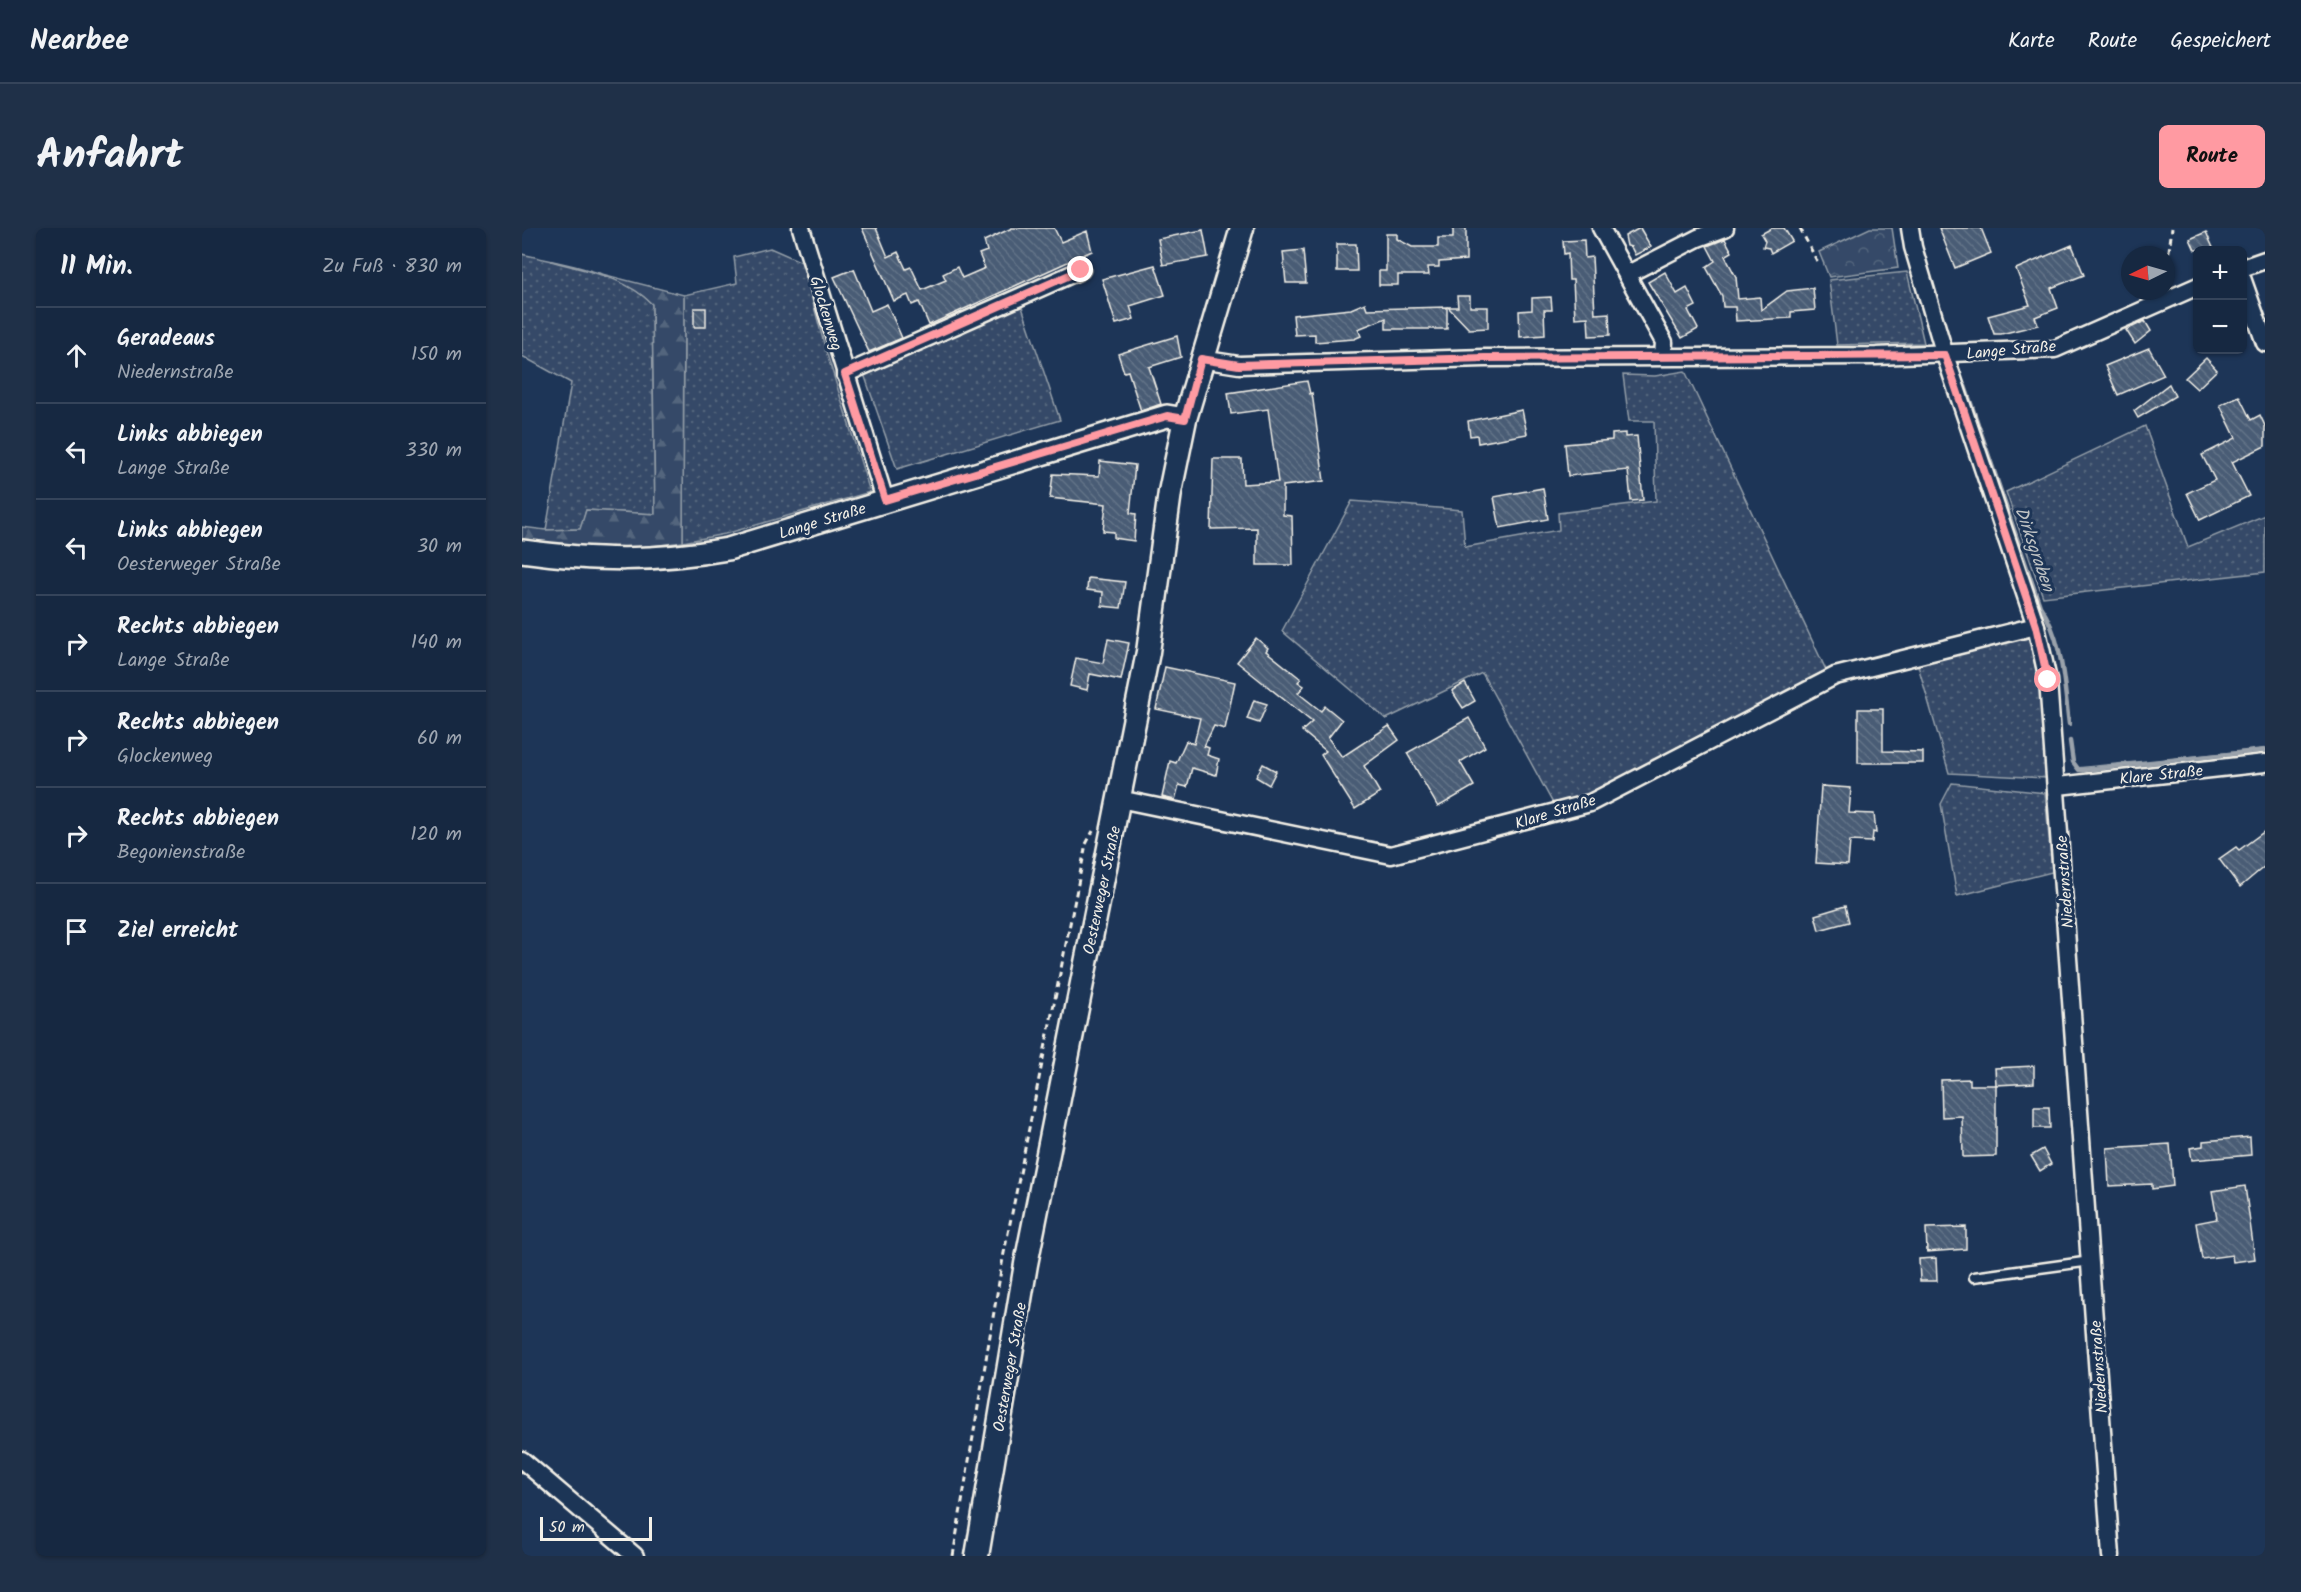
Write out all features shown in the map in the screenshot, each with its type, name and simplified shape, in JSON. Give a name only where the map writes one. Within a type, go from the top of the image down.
[{"type":"main road","name":"Oesterweger Straße","points":[[977,1556],[1026,1264],[1148,652],[1170,492],[1185,419],[1201,359],[1242,228]]},
{"type":"street","name":"Glockenweg","points":[[801,228],[885,500]]},
{"type":"street","points":[[1601,228],[1664,342],[1663,356]]},
{"type":"street","points":[[1628,274],[1698,238],[1725,228]]},
{"type":"street","name":"Niedernstraße","points":[[1910,228],[1913,247],[1945,355],[2036,626],[2048,680],[2058,786],[2111,1556]]},
{"type":"street","points":[[2247,265],[2265,260]]},
{"type":"street","points":[[845,374],[1081,270]]},
{"type":"street","name":"Lange Straße","points":[[1201,359],[1239,365],[1663,356],[1945,355],[2055,349],[2193,288]]},
{"type":"street","points":[[2247,292],[2265,343]]},
{"type":"street","name":"Lange Straße","points":[[522,550],[579,559],[633,561],[728,549],[1167,416],[1185,419]]},
{"type":"street","name":"Klare Straße","points":[[1119,799],[1392,855],[1590,803],[1835,676],[2036,626]]},
{"type":"street","name":"Klare Straße","points":[[2058,786],[2265,763]]},
{"type":"street","points":[[522,1460],[635,1556]]},
{"type":"lane","points":[[1590,803],[1623,797]]},
{"type":"lane","points":[[1974,1277],[2091,1261]]},
{"type":"path","points":[[1800,228],[1818,263]]},
{"type":"path","points":[[2170,246],[2172,228]]},
{"type":"path","points":[[953,1556],[1003,1258],[1086,844],[1095,826]]},
{"type":"green space","points":[[1870,228],[1892,228],[1898,268],[1829,277],[1819,252]]},
{"type":"green space","points":[[770,248],[802,262],[826,351],[870,492],[725,534],[683,542],[684,295],[737,283],[734,257]]},
{"type":"green space","points":[[522,254],[609,277],[625,284],[652,304],[655,514],[586,510],[581,529],[546,530],[571,383],[522,356]]},
{"type":"green space","points":[[551,261],[684,295],[683,542],[629,549],[522,545],[522,527],[546,530],[580,529],[586,510],[655,514],[652,304],[642,295],[618,281]]},
{"type":"green space","points":[[1907,272],[1924,343],[1837,345],[1829,280]]},
{"type":"green space","points":[[1021,304],[1060,420],[897,469],[864,374]]},
{"type":"green space","points":[[1685,371],[1826,670],[1709,736],[1587,798],[1555,807],[1482,673],[1386,719],[1282,631],[1352,501],[1462,510],[1465,547],[1559,530],[1558,513],[1656,501],[1654,421],[1629,421],[1623,375],[1655,376]]},
{"type":"green space","points":[[2145,426],[2188,547],[2265,515],[2265,572],[2043,597],[2006,492]]},
{"type":"green space","points":[[2028,636],[2040,686],[2047,778],[1949,773],[1917,662]]},
{"type":"green space","points":[[2265,749],[2265,756],[2093,775],[2077,768]]},
{"type":"green space","points":[[1952,783],[2045,793],[2052,872],[1957,896],[1941,804]]},
{"type":"building","points":[[862,228],[876,228],[888,257],[898,252],[906,269],[911,267],[922,290],[946,280],[943,274],[957,267],[962,278],[985,268],[979,254],[987,251],[984,241],[1012,228],[1054,228],[1061,242],[1087,231],[1092,251],[929,325],[919,302],[912,305],[908,295],[894,301]]},
{"type":"building","points":[[1453,228],[1466,228],[1466,260],[1439,262],[1439,267],[1428,267],[1429,275],[1398,275],[1398,285],[1379,285],[1379,271],[1386,271],[1386,234],[1397,234],[1397,239],[1412,247],[1438,247],[1438,238],[1453,238]]},
{"type":"building","points":[[1640,228],[1651,247],[1635,255],[1631,247],[1627,246],[1625,236]]},
{"type":"building","points":[[1772,228],[1784,228],[1792,241],[1771,253],[1769,248],[1763,247],[1765,241],[1761,234]]},
{"type":"building","points":[[1939,228],[1981,228],[1991,253],[1955,268]]},
{"type":"building","points":[[1203,230],[1208,257],[1163,265],[1158,239]]},
{"type":"building","points":[[2206,232],[2212,246],[2193,246],[2190,239]]},
{"type":"building","points":[[1725,239],[1732,252],[1725,256],[1736,277],[1738,299],[1760,297],[1761,310],[1787,291],[1813,288],[1815,310],[1791,312],[1791,318],[1736,321],[1735,307],[1723,307],[1722,296],[1706,267],[1715,261],[1707,246]]},
{"type":"building","points":[[1584,240],[1585,258],[1592,257],[1595,314],[1609,313],[1610,335],[1589,336],[1588,317],[1575,318],[1573,280],[1569,280],[1568,253],[1564,254],[1563,241]]},
{"type":"building","points":[[1337,244],[1356,244],[1357,271],[1337,271]]},
{"type":"building","points":[[2072,245],[2084,275],[2051,288],[2058,308],[2035,317],[2038,325],[1994,334],[1988,316],[2030,305],[2016,269]]},
{"type":"building","points":[[1303,250],[1306,283],[1286,283],[1283,252]]},
{"type":"building","points":[[1155,265],[1165,295],[1130,306],[1134,319],[1116,324],[1102,279]]},
{"type":"building","points":[[854,269],[871,311],[887,304],[902,338],[869,352],[834,277]]},
{"type":"building","points":[[1665,272],[1677,294],[1687,288],[1696,306],[1688,310],[1698,329],[1682,338],[1648,282]]},
{"type":"building","points":[[1457,296],[1470,296],[1470,307],[1488,307],[1488,328],[1469,329],[1448,307],[1458,307]]},
{"type":"building","points":[[1551,297],[1552,310],[1544,310],[1545,335],[1520,337],[1519,311],[1532,310],[1532,298]]},
{"type":"building","points":[[1365,303],[1367,309],[1447,307],[1447,329],[1386,329],[1386,318],[1358,329],[1361,336],[1354,339],[1315,342],[1315,334],[1295,335],[1293,315],[1351,309]]},
{"type":"building","points":[[694,308],[706,308],[706,327],[694,327]]},
{"type":"building","points":[[2145,321],[2151,331],[2135,344],[2126,330]]},
{"type":"building","points":[[1177,336],[1181,357],[1149,367],[1161,404],[1141,411],[1128,371],[1124,372],[1118,354]]},
{"type":"building","points":[[2149,348],[2164,375],[2118,395],[2105,366]]},
{"type":"building","points":[[2206,358],[2217,370],[2197,389],[2185,378]]},
{"type":"building","points":[[1307,381],[1310,394],[1312,393],[1324,481],[1283,486],[1283,515],[1292,516],[1293,565],[1257,565],[1257,528],[1211,529],[1213,459],[1242,459],[1243,484],[1278,482],[1268,409],[1231,414],[1228,393]]},
{"type":"building","points":[[2169,384],[2175,396],[2138,418],[2134,411]]},
{"type":"building","points":[[2239,396],[2251,420],[2260,415],[2265,426],[2265,446],[2232,462],[2249,496],[2200,520],[2187,493],[2215,480],[2202,455],[2236,438],[2220,405]]},
{"type":"building","points":[[1522,410],[1527,434],[1478,443],[1477,435],[1470,436],[1468,421]]},
{"type":"building","points":[[1625,433],[1625,437],[1637,436],[1643,500],[1631,501],[1628,470],[1568,476],[1565,444],[1612,440],[1612,434]]},
{"type":"building","points":[[1100,461],[1135,465],[1130,513],[1136,514],[1134,541],[1114,538],[1114,532],[1103,531],[1106,504],[1050,498],[1053,474],[1099,476]]},
{"type":"building","points":[[1543,488],[1548,519],[1500,528],[1494,497]]},
{"type":"building","points":[[1088,578],[1125,582],[1121,608],[1102,606],[1103,592],[1087,590]]},
{"type":"building","points":[[1256,638],[1268,648],[1266,651],[1301,679],[1298,682],[1304,686],[1298,693],[1321,711],[1325,706],[1342,720],[1328,738],[1342,757],[1389,726],[1399,740],[1364,766],[1380,793],[1355,809],[1321,755],[1326,751],[1302,731],[1312,722],[1237,662]]},
{"type":"building","points":[[1108,639],[1129,643],[1121,680],[1090,674],[1087,690],[1070,686],[1076,658],[1103,663]]},
{"type":"building","points":[[1165,667],[1235,682],[1225,729],[1214,726],[1204,746],[1209,748],[1207,755],[1219,759],[1216,775],[1192,768],[1187,787],[1179,785],[1175,800],[1162,797],[1170,761],[1176,763],[1186,741],[1194,744],[1200,718],[1156,709]]},
{"type":"building","points":[[1465,683],[1475,701],[1463,708],[1452,691]]},
{"type":"building","points":[[1254,700],[1267,704],[1259,723],[1247,719]]},
{"type":"building","points":[[1858,709],[1883,709],[1883,751],[1923,752],[1923,763],[1858,763]]},
{"type":"building","points":[[1469,718],[1485,747],[1460,762],[1474,786],[1438,807],[1407,753]]},
{"type":"building","points":[[1263,764],[1276,771],[1269,785],[1256,777]]},
{"type":"building","points":[[1821,786],[1851,788],[1849,813],[1874,814],[1876,833],[1873,832],[1872,842],[1850,841],[1848,865],[1816,863]]},
{"type":"building","points":[[2265,831],[2265,866],[2240,887],[2219,859],[2236,847],[2239,850]]},
{"type":"building","points":[[1845,906],[1849,922],[1819,930],[1815,915]]},
{"type":"building","points":[[2034,1066],[2034,1083],[1996,1085],[1995,1068]]},
{"type":"building","points":[[1970,1079],[1970,1085],[1996,1085],[1996,1156],[1963,1157],[1962,1116],[1942,1117],[1941,1080]]},
{"type":"building","points":[[2034,1107],[2049,1107],[2050,1128],[2034,1128]]},
{"type":"building","points":[[2250,1137],[2251,1155],[2192,1160],[2190,1148],[2203,1146],[2203,1141]]},
{"type":"building","points":[[2170,1144],[2173,1186],[2152,1189],[2152,1184],[2109,1186],[2107,1148]]},
{"type":"building","points":[[2043,1149],[2051,1164],[2040,1171],[2031,1156]]},
{"type":"building","points":[[2245,1186],[2255,1259],[2233,1262],[2232,1255],[2202,1259],[2196,1223],[2217,1219],[2212,1191]]},
{"type":"building","points":[[1966,1227],[1966,1249],[1927,1252],[1926,1228]]},
{"type":"building","points":[[1936,1258],[1937,1281],[1920,1281],[1919,1259]]},
{"type":"waterway","name":"Dirksgraben","points":[[1965,386],[2040,606],[2054,633],[2064,678],[2069,724]]},
{"type":"waterway","name":"Dirksgraben","points":[[2070,741],[2073,762],[2079,770],[2265,750]]},
{"type":"route","points":[[1081,270],[845,374],[885,500],[1167,416],[1185,419],[1201,359],[1239,365],[1485,358],[1945,355],[2036,626],[2048,680]]}]
